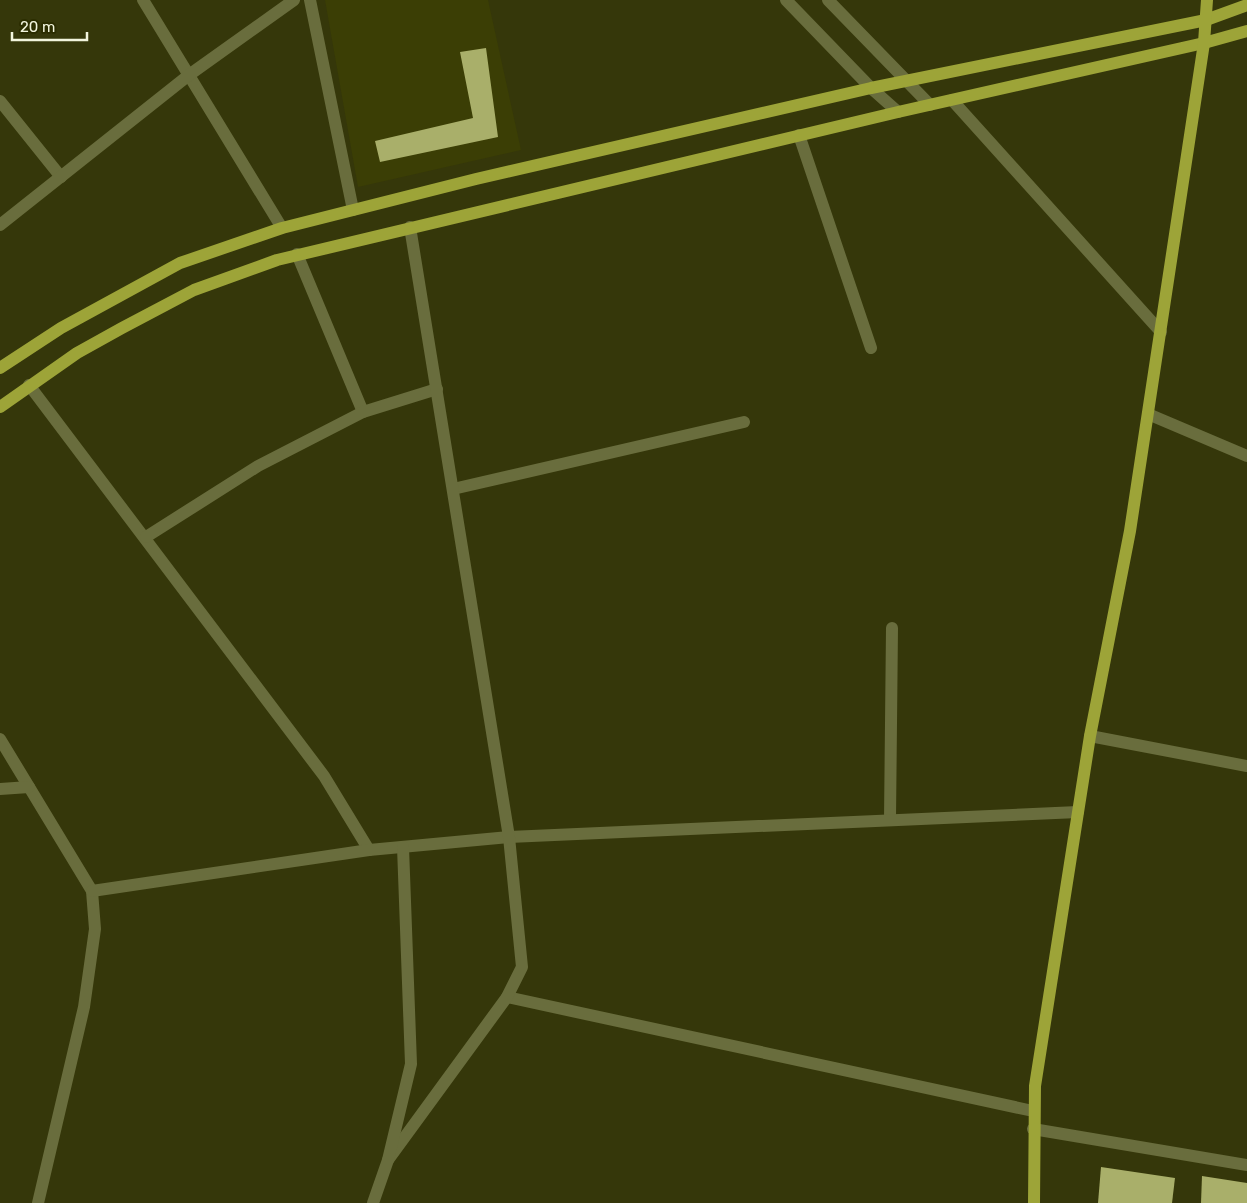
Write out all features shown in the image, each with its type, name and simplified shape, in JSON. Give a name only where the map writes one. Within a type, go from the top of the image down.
[{"type":"main road","points":[[1034,1203],[1033,1111],[1035,1086],[1090,736],[1130,531],[1204,43],[1207,0]]},
{"type":"main road","points":[[0,368],[61,328],[180,263],[282,228],[476,179],[871,88],[1206,20],[1247,5]]},
{"type":"main road","points":[[0,407],[77,353],[194,290],[297,254],[799,135],[1204,43],[1247,31]]},
{"type":"street","points":[[143,0],[282,228]]},
{"type":"street","points":[[0,225],[188,75],[294,0]]},
{"type":"street","points":[[310,0],[353,210]]},
{"type":"street","points":[[786,0],[871,88],[898,112]]},
{"type":"street","points":[[828,0],[930,105]]},
{"type":"street","points":[[952,100],[1161,332]]},
{"type":"street","points":[[0,101],[61,177]]},
{"type":"street","points":[[799,135],[871,348]]},
{"type":"street","points":[[388,1160],[508,996],[522,967],[508,838],[410,227]]},
{"type":"street","points":[[297,254],[364,412]]},
{"type":"street","points":[[29,385],[146,536],[324,776],[368,850]]},
{"type":"street","points":[[146,536],[258,466],[364,412],[437,389]]},
{"type":"street","points":[[1148,414],[1247,455]]},
{"type":"street","points":[[453,489],[744,422]]},
{"type":"street","points":[[890,819],[892,628]]},
{"type":"street","points":[[1090,736],[1247,766]]},
{"type":"street","points":[[0,739],[92,891],[95,929],[84,1008],[38,1203]]},
{"type":"street","points":[[0,789],[29,787]]},
{"type":"street","points":[[92,891],[368,850],[508,838],[890,819],[1078,812]]},
{"type":"street","points":[[373,1203],[388,1160],[411,1064],[403,847]]},
{"type":"street","points":[[508,996],[1033,1111]]},
{"type":"street","points":[[1033,1130],[1247,1165]]},
{"type":"shaded area","points":[[325,0],[488,0],[521,150],[358,187]]},
{"type":"building","points":[[486,48],[498,137],[380,162],[375,141],[473,118],[460,52]]},
{"type":"building","points":[[1101,1167],[1175,1178],[1172,1203],[1098,1203]]},
{"type":"building","points":[[1202,1176],[1247,1183],[1247,1203],[1201,1203]]}]
